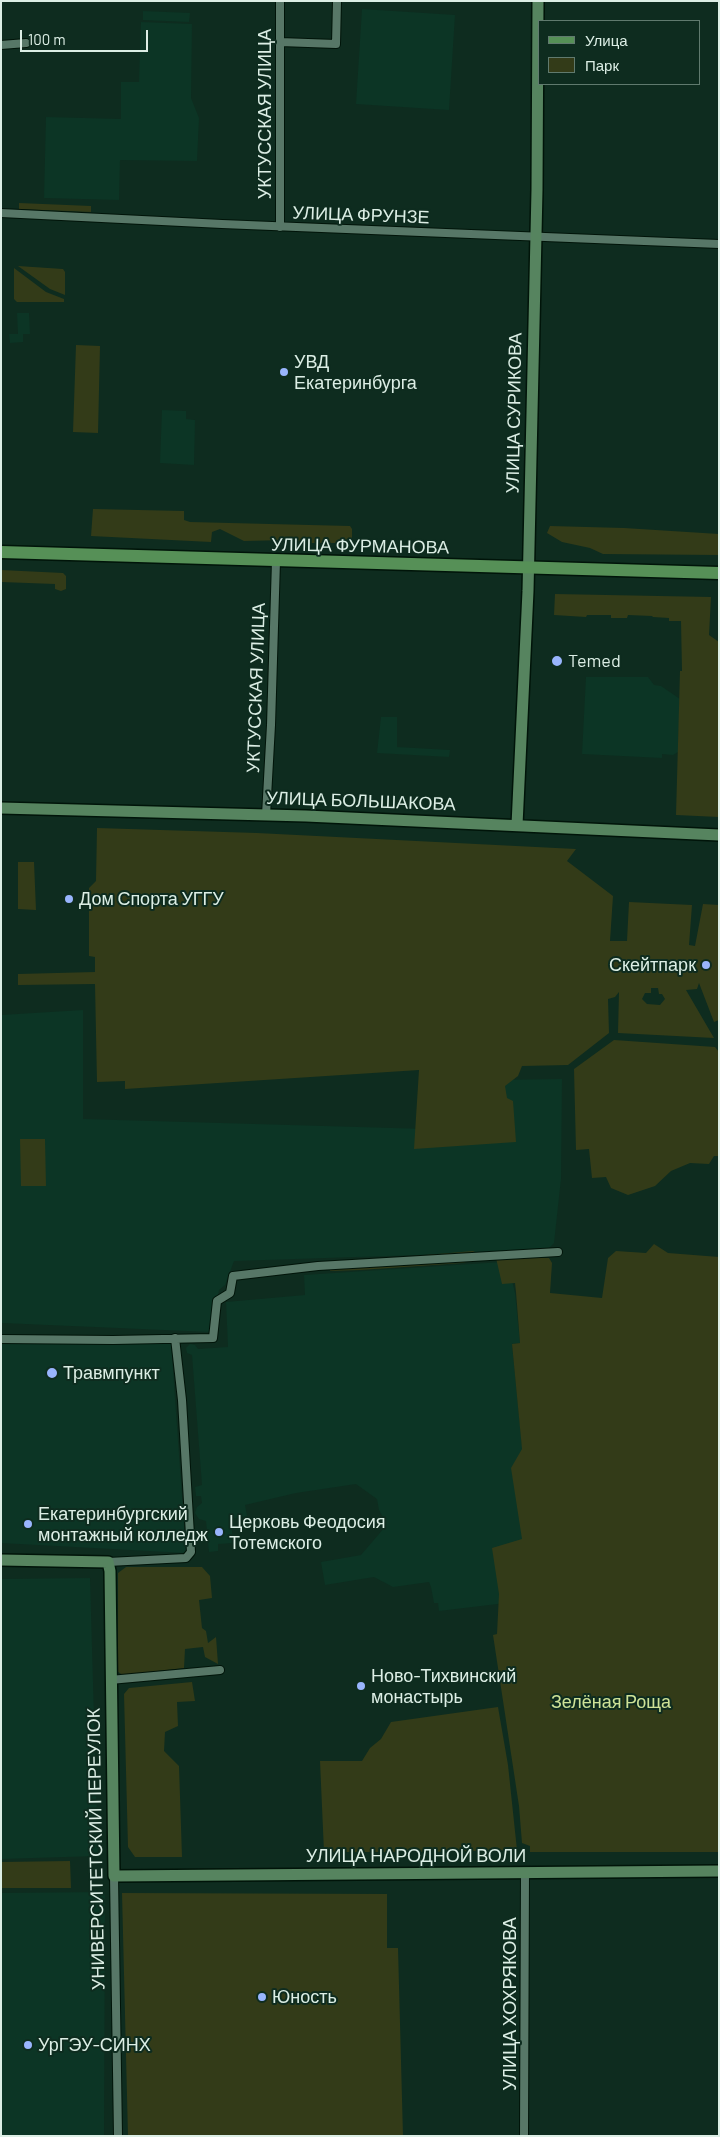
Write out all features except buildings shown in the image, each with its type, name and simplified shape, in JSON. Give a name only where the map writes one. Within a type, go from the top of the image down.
[{"type":"main road","name":"УЛИЦА ФУРМАНОВА","points":[[1,552],[719,573]]},
{"type":"street","name":"УКТУССКАЯ УЛИЦА","points":[[280,1],[280,226]]},
{"type":"street","points":[[280,42],[336,44],[336,1]]},
{"type":"street","name":"УЛИЦА СУРИКОВА","points":[[517,825],[528,568],[536,238],[538,1]]},
{"type":"street","points":[[1,45],[26,43]]},
{"type":"street","name":"УЛИЦА ФРУНЗЕ","points":[[1,213],[536,238],[719,244]]},
{"type":"street","name":"УКТУССКАЯ УЛИЦА","points":[[266,815],[276,561]]},
{"type":"street","name":"УЛИЦА БОЛЬШАКОВА","points":[[1,808],[266,815],[517,825],[719,836]]},
{"type":"street","points":[[1,1338],[113,1340],[213,1338],[217,1301],[230,1293],[233,1276],[327,1265],[558,1252]]},
{"type":"street","points":[[1,1560],[108,1562],[186,1558],[192,1549],[176,1338]]},
{"type":"street","name":"УНИВЕРСИТЕТСКИЙ ПЕРЕУЛОК","points":[[108,1562],[110,1572],[110,1680],[118,2136]]},
{"type":"street","points":[[110,1680],[220,1670]]},
{"type":"street","name":"УЛИЦА НАРОДНОЙ ВОЛИ","points":[[114,1876],[719,1871]]},
{"type":"street","name":"УЛИЦА ХОХРЯКОВА","points":[[524,2136],[525,1872]]},
{"type":"shaded area","points":[[362,9],[455,15],[449,110],[356,104]]},
{"type":"shaded area","points":[[143,11],[190,13],[189,22],[143,20]]},
{"type":"shaded area","points":[[141,22],[192,24],[191,98],[199,118],[197,161],[120,160],[119,200],[44,198],[46,117],[121,119],[121,82],[139,82]]},
{"type":"shaded area","points":[[17,313],[29,313],[30,334],[23,334],[23,342],[10,343],[9,334],[18,334]]},
{"type":"shaded area","points":[[162,410],[186,411],[186,419],[195,420],[194,465],[160,463]]},
{"type":"shaded area","points":[[586,677],[648,677],[654,685],[661,686],[680,699],[678,752],[673,755],[662,754],[662,758],[582,754]]},
{"type":"shaded area","points":[[381,717],[397,717],[397,747],[450,750],[449,757],[377,753]]},
{"type":"shaded area","points":[[83,1010],[83,1119],[496,1131],[496,1080],[562,1079],[561,1179],[554,1243],[549,1248],[479,1253],[234,1261],[225,1285],[219,1290],[210,1332],[2,1323],[1,1015]]},
{"type":"shaded area","points":[[502,1262],[508,1264],[515,1293],[520,1343],[512,1344],[532,1546],[531,1600],[439,1611],[438,1603],[434,1603],[429,1582],[393,1587],[374,1577],[325,1585],[321,1562],[361,1555],[385,1527],[377,1499],[356,1484],[296,1493],[245,1505],[247,1516],[231,1519],[233,1543],[218,1544],[218,1551],[209,1552],[206,1521],[199,1519],[195,1513],[197,1507],[202,1503],[201,1496],[196,1496],[195,1487],[202,1485],[192,1355],[187,1353],[186,1348],[190,1344],[195,1345],[198,1349],[228,1347],[226,1302],[305,1295],[304,1275]]},
{"type":"shaded area","points":[[1,1342],[171,1342],[186,1553],[1,1543]]},
{"type":"shaded area","points":[[90,1578],[98,1856],[1,1859],[1,1579]]},
{"type":"shaded area","points":[[105,1892],[104,2136],[1,2136],[1,1893]]},
{"type":"green space","points":[[19,203],[91,206],[91,212],[19,209]]},
{"type":"green space","points":[[18,266],[63,269],[65,272],[65,295],[50,289]]},
{"type":"green space","points":[[14,268],[46,292],[64,299],[64,302],[17,302],[14,299]]},
{"type":"green space","points":[[76,345],[100,346],[98,433],[73,432]]},
{"type":"green space","points":[[93,509],[184,511],[184,520],[190,522],[350,526],[352,529],[352,543],[303,543],[286,540],[244,541],[220,529],[212,532],[211,542],[91,536]]},
{"type":"green space","points":[[550,526],[624,528],[719,534],[719,555],[603,554],[590,548],[562,542],[547,533]]},
{"type":"green space","points":[[1,570],[63,573],[66,576],[66,589],[61,591],[55,589],[55,584],[1,582]]},
{"type":"green space","points":[[555,594],[711,597],[709,635],[719,642],[719,817],[676,815],[680,671],[682,671],[681,621],[669,621],[669,618],[652,616],[628,615],[627,618],[611,618],[611,615],[587,615],[586,617],[554,615]]},
{"type":"green space","points":[[97,828],[257,833],[576,849],[567,861],[613,896],[610,941],[627,941],[629,902],[692,905],[689,945],[695,946],[703,904],[719,905],[719,1020],[714,1022],[699,983],[697,989],[686,990],[714,1038],[618,1033],[619,992],[615,997],[608,999],[609,1033],[568,1065],[522,1066],[518,1076],[505,1086],[507,1098],[513,1101],[516,1142],[414,1149],[419,1070],[125,1089],[125,1081],[97,1082],[95,984],[18,985],[18,974],[95,972],[95,957],[89,956],[89,888],[96,881]],"holes":[[[651,988],[658,988],[659,994],[662,994],[665,999],[660,1005],[647,1004],[642,999],[645,993],[651,993]]]},
{"type":"green space","points":[[18,862],[34,862],[36,910],[18,909]]},
{"type":"green space","points":[[614,1040],[715,1047],[719,1052],[719,1156],[714,1156],[709,1164],[690,1163],[671,1171],[655,1186],[628,1195],[611,1188],[606,1177],[592,1178],[589,1149],[576,1150],[574,1069]]},
{"type":"green space","points":[[20,1139],[45,1139],[46,1186],[21,1186]]},
{"type":"green space","name":"Зелёная Роща","points":[[654,1244],[668,1253],[719,1257],[719,1852],[530,1852],[530,1846],[522,1843],[519,1806],[493,1635],[497,1634],[499,1594],[492,1548],[522,1539],[511,1468],[522,1449],[512,1344],[520,1343],[516,1292],[515,1283],[502,1284],[496,1258],[549,1258],[552,1263],[550,1293],[602,1298],[608,1258],[616,1251],[646,1253]]},
{"type":"green space","points":[[475,1252],[475,1260],[462,1263],[330,1271],[331,1263]]},
{"type":"green space","points":[[126,1567],[202,1567],[210,1576],[212,1598],[199,1600],[202,1628],[206,1631],[208,1643],[216,1637],[218,1664],[205,1657],[203,1647],[185,1649],[184,1668],[123,1675],[118,1672],[118,1573]]},
{"type":"green space","points":[[192,1682],[195,1701],[177,1702],[178,1726],[165,1732],[164,1751],[179,1766],[182,1857],[135,1857],[128,1847],[124,1694],[129,1688]]},
{"type":"green space","points":[[498,1707],[508,1765],[517,1850],[324,1852],[320,1761],[362,1761],[370,1748],[381,1739],[391,1722]]},
{"type":"green space","points":[[70,1861],[71,1888],[1,1888],[1,1862]]},
{"type":"green space","name":"Юность","points":[[122,1893],[387,1894],[387,1948],[398,1948],[403,2136],[128,2136]]},
{"type":"place","name":"УВД Екатеринбурга","points":[[284,372]]},
{"type":"place","name":"Temed","points":[[557,661]]},
{"type":"place","name":"Дом Спорта УГГУ","points":[[69,899]]},
{"type":"place","name":"Скейтпарк","points":[[706,965]]},
{"type":"place","name":"Травмпункт","points":[[52,1373]]},
{"type":"place","name":"Екатеринбургский монтажный колледж","points":[[28,1524]]},
{"type":"place","name":"Церковь Феодосия Тотемского","points":[[219,1532]]},
{"type":"place","name":"Ново-Тихвинский монастырь","points":[[361,1686]]},
{"type":"place","name":"Юность","points":[[262,1997]]},
{"type":"place","name":"УрГЭУ-СИНХ","points":[[28,2045]]}]
